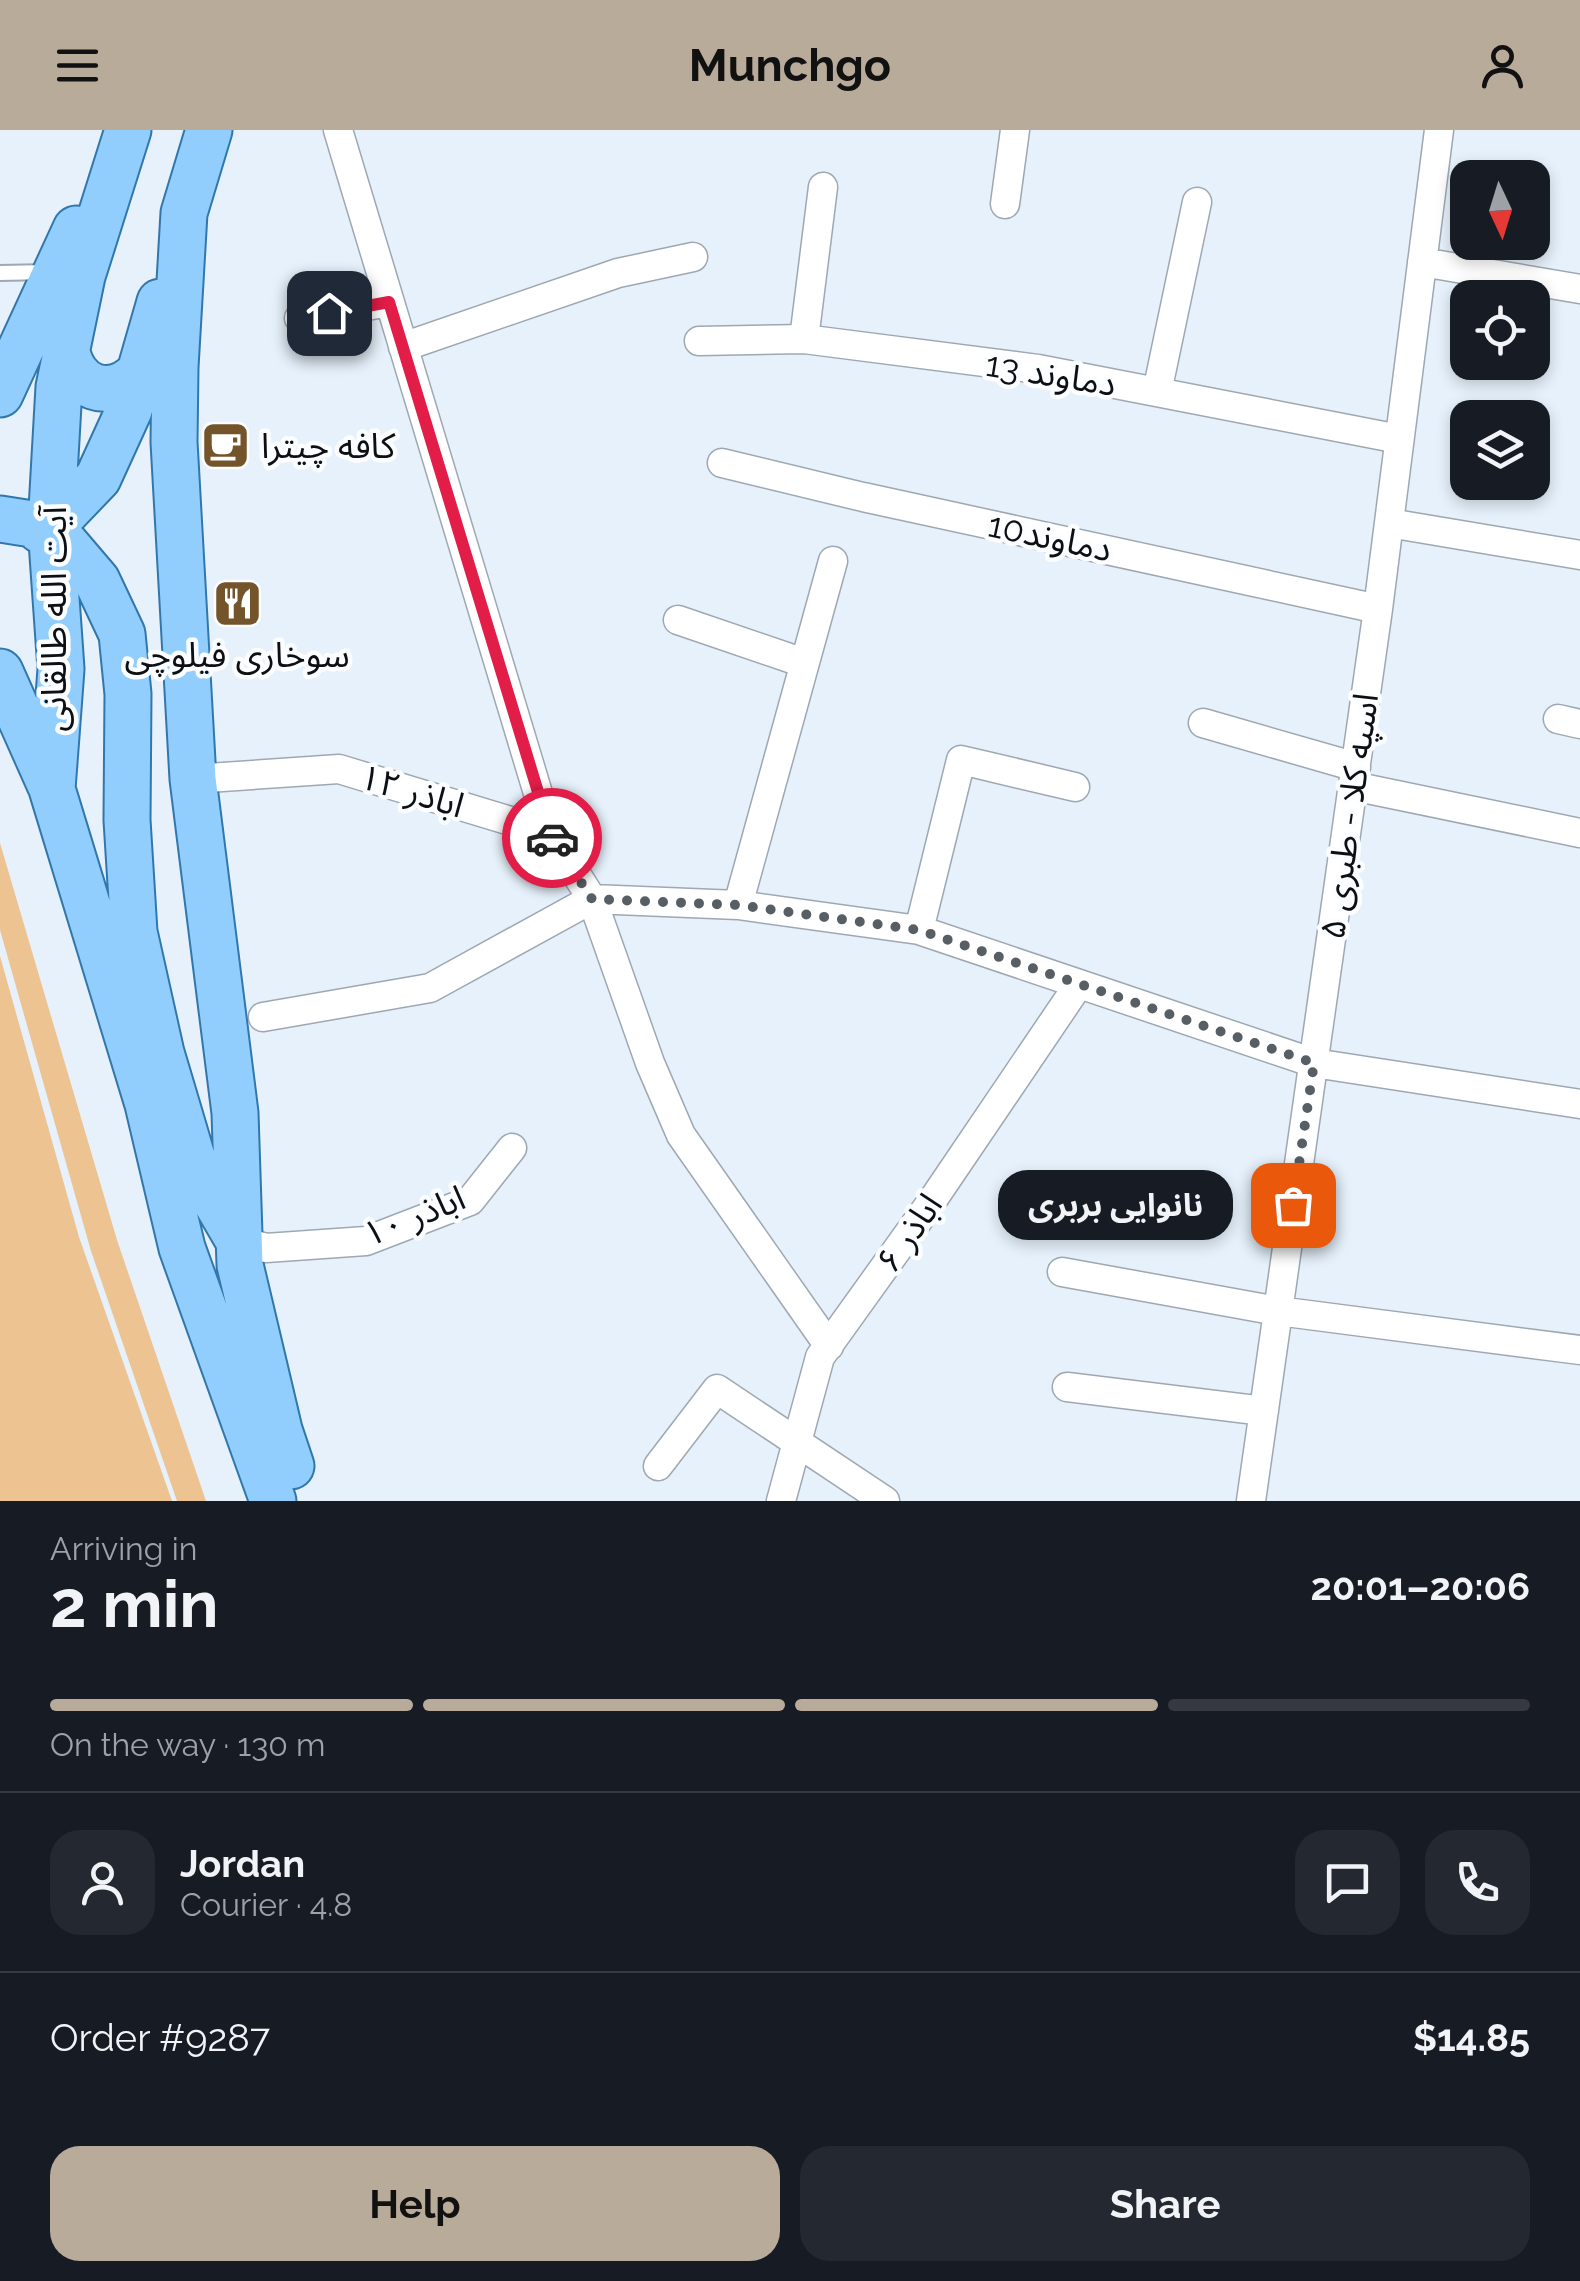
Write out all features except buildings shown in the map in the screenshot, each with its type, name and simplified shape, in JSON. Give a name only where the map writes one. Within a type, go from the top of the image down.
[{"type":"main road","points":[[0,394],[54,272],[128,130]]},
{"type":"main road","name":"آیت الله طالقانی","points":[[128,130],[82,276],[59,387],[51,527],[60,669],[52,789],[148,1104],[182,1248],[273,1501]]},
{"type":"main road","points":[[0,541],[51,527],[98,478],[129,410],[208,130]]},
{"type":"main road","points":[[184,213],[174,442],[193,779],[235,1113],[240,1265],[279,1430],[303,1501]]},
{"type":"main road","points":[[66,347],[74,373],[97,388],[122,386],[140,372]]},
{"type":"main road","points":[[0,519],[51,527],[96,581],[122,634],[128,694],[128,820],[134,932],[161,1053],[194,1164],[238,1240]]},
{"type":"main road","points":[[60,669],[70,650],[89,639],[110,644],[124,662]]},
{"type":"main road","points":[[0,672],[52,789]]},
{"type":"street","points":[[338,130],[550,834],[592,899],[650,1062],[681,1135],[829,1346]]},
{"type":"street","points":[[1005,204],[1015,130]]},
{"type":"street","name":"اسپه کلا - طبری ۵","points":[[1252,1501],[1378,609],[1439,130]]},
{"type":"street","points":[[804,339],[823,188]]},
{"type":"street","points":[[1157,392],[1197,202]]},
{"type":"street","points":[[403,346],[618,273],[693,256]]},
{"type":"street","points":[[1422,262],[1580,289]]},
{"type":"street","points":[[298,318],[389,302]]},
{"type":"street","name":"دماوند 13","points":[[699,341],[804,339],[1038,369],[1400,439]]},
{"type":"street","name":"دماوند10","points":[[722,463],[1378,609]]},
{"type":"street","points":[[1389,522],[1580,555]]},
{"type":"street","points":[[738,905],[833,562]]},
{"type":"street","points":[[678,620],[804,663]]},
{"type":"street","points":[[1204,722],[1354,776],[1580,833]]},
{"type":"street","points":[[919,930],[961,760],[1075,787]]},
{"type":"street","name":"اباذر ۱۲","points":[[193,779],[339,769],[550,834]]},
{"type":"street","points":[[263,1017],[430,988],[592,899],[738,905],[919,930],[1314,1063],[1580,1104]]},
{"type":"street","name":"اباذر ۶","points":[[781,1501],[820,1357],[932,1201],[1078,984]]},
{"type":"street","name":"اباذر ۱۰","points":[[238,1240],[266,1248],[366,1240],[470,1201],[512,1148]]},
{"type":"street","points":[[1062,1272],[1278,1311],[1580,1350]]},
{"type":"street","points":[[1067,1387],[1264,1411]]},
{"type":"street","points":[[658,1466],[717,1388],[885,1501]]},
{"type":"lane","points":[[0,273],[54,272]]},
{"type":"shaded area","points":[[0,843],[117,1240],[206,1501],[177,1501],[91,1251],[0,930]]},
{"type":"shaded area","points":[[0,956],[79,1237],[172,1501],[0,1501]]},
{"type":"way so far","points":[[552,838],[592,899],[738,905],[919,930],[1314,1063],[1293,1205]]},
{"type":"place","name":"کافه چیترا","points":[[226,446]]},
{"type":"place","name":"سوخاری فیلوچی","points":[[237,603]]},
{"type":"place","name":"نانوایی بربری","points":[[1293,1205]]},
{"type":"route","points":[[329,313],[389,302],[552,838]]}]
